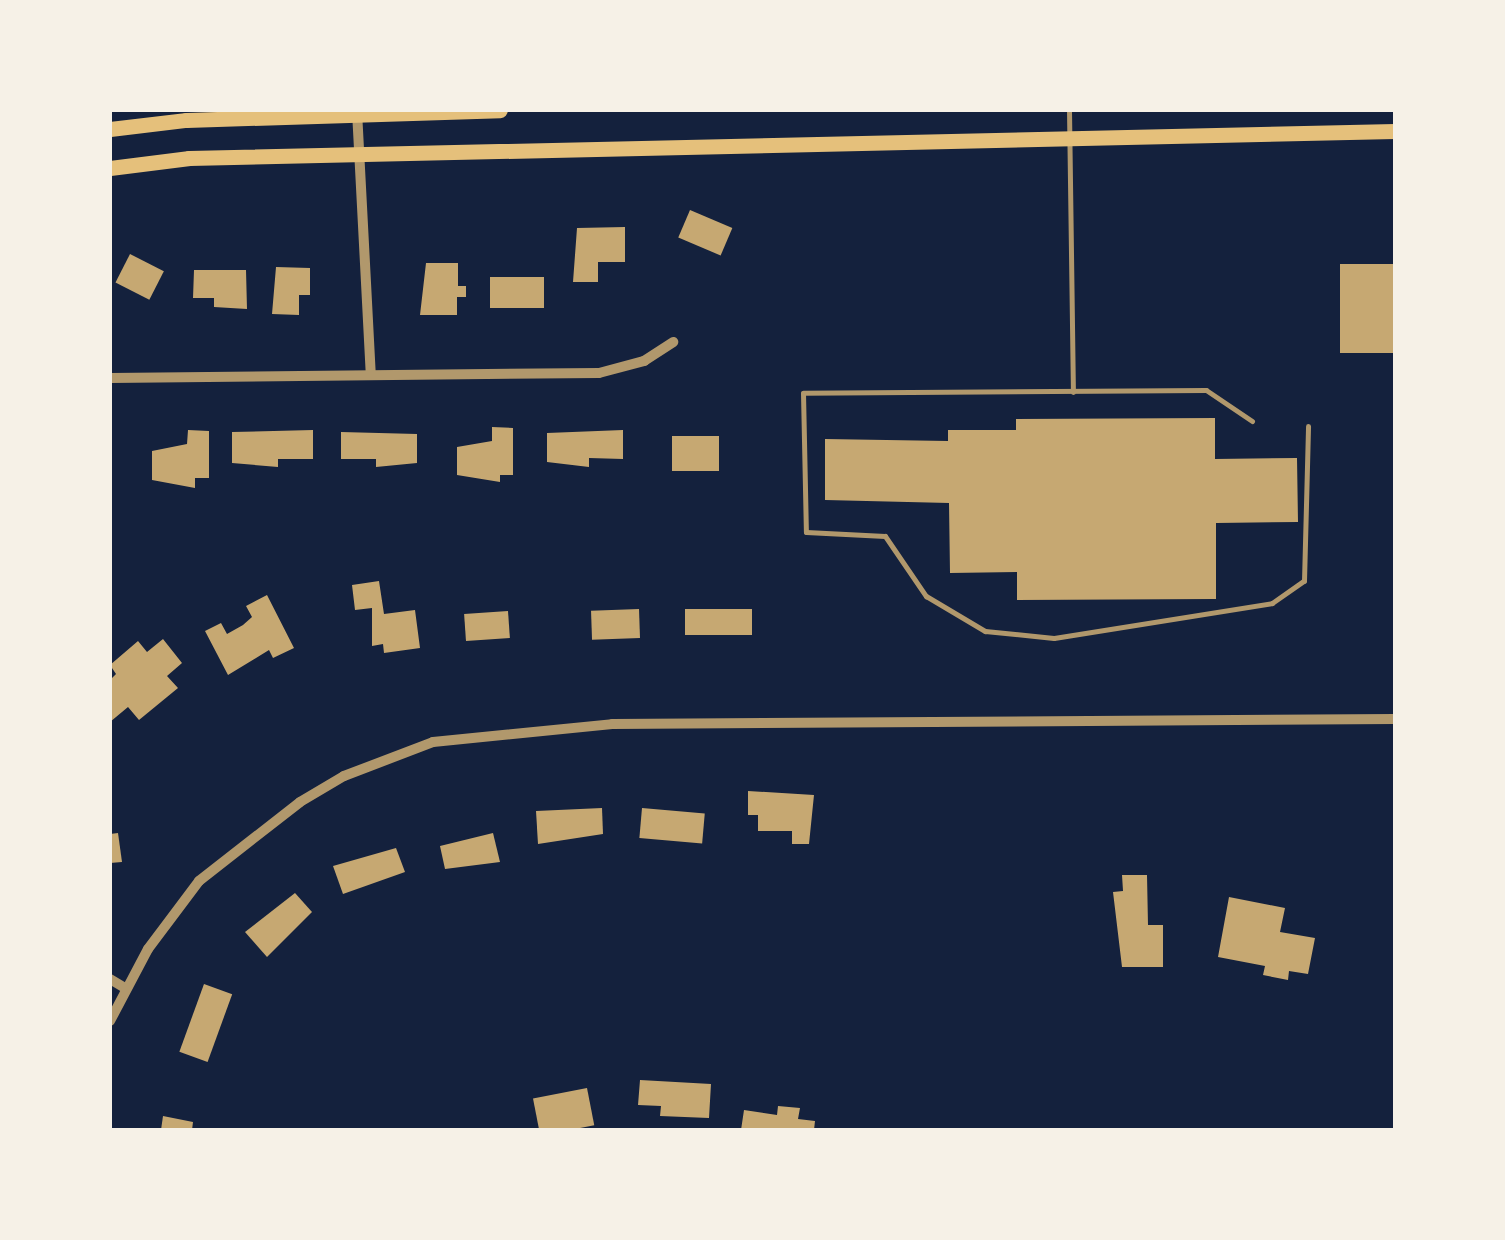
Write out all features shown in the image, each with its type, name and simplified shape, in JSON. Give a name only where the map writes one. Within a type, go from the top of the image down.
[{"type":"main road","points":[[110,129],[186,120],[500,110]]},
{"type":"main road","points":[[110,168],[189,158],[1071,135],[1395,131]]},
{"type":"street","points":[[357,113],[371,375]]},
{"type":"street","points":[[110,378],[600,373],[644,362],[674,342]]},
{"type":"street","points":[[110,1022],[126,988],[172,914],[248,840],[344,776],[433,742],[612,724],[1395,719]]},
{"type":"street","points":[[110,979],[126,988]]},
{"type":"lane","points":[[1069,110],[1074,392]]},
{"type":"lane","points":[[1252,422],[1206,390],[804,393],[806,532],[885,536],[926,596],[985,631],[1054,638],[1272,603],[1304,581],[1308,426]]},
{"type":"building","points":[[690,210],[732,228],[721,256],[678,238]]},
{"type":"building","points":[[625,227],[625,262],[598,262],[598,282],[573,282],[577,228]]},
{"type":"building","points":[[130,254],[164,271],[149,300],[115,283]]},
{"type":"building","points":[[426,263],[458,263],[458,286],[466,286],[466,297],[457,297],[457,315],[420,315]]},
{"type":"building","points":[[1340,264],[1395,264],[1395,353],[1340,353]]},
{"type":"building","points":[[276,267],[310,268],[310,295],[299,295],[299,315],[272,314]]},
{"type":"building","points":[[194,270],[246,270],[247,309],[214,307],[214,298],[193,298]]},
{"type":"building","points":[[490,277],[544,277],[544,308],[490,308]]},
{"type":"building","points":[[1215,418],[1215,459],[1297,458],[1298,522],[1216,523],[1216,599],[1017,600],[1017,572],[950,573],[949,503],[825,500],[825,439],[948,441],[948,430],[1016,430],[1016,419]]},
{"type":"building","points":[[492,427],[513,428],[513,475],[500,475],[500,482],[457,475],[457,447],[492,441]]},
{"type":"building","points":[[188,430],[209,431],[209,478],[195,478],[195,488],[152,480],[152,451],[187,444]]},
{"type":"building","points":[[313,430],[313,459],[278,459],[278,467],[232,463],[232,432]]},
{"type":"building","points":[[623,430],[623,459],[589,458],[589,467],[547,462],[547,433]]},
{"type":"building","points":[[341,432],[417,434],[417,463],[376,467],[376,459],[341,459]]},
{"type":"building","points":[[672,436],[719,436],[719,471],[672,471]]},
{"type":"building","points":[[379,581],[384,614],[415,610],[420,648],[384,653],[383,644],[372,646],[372,608],[355,610],[352,585]]},
{"type":"building","points":[[267,595],[294,648],[273,658],[269,650],[228,675],[205,631],[221,623],[227,634],[243,625],[252,617],[246,606]]},
{"type":"building","points":[[639,609],[640,638],[592,640],[591,611]]},
{"type":"building","points":[[685,609],[752,609],[752,635],[685,635]]},
{"type":"building","points":[[508,611],[510,638],[466,641],[464,614]]},
{"type":"building","points":[[163,639],[182,663],[167,676],[178,688],[139,720],[128,707],[110,722],[110,680],[116,674],[110,665],[138,641],[147,652]]},
{"type":"building","points":[[748,791],[814,795],[809,844],[792,844],[792,831],[758,831],[758,815],[748,815]]},
{"type":"building","points":[[602,808],[603,834],[538,844],[536,811]]},
{"type":"building","points":[[642,808],[705,813],[702,843],[639,838]]},
{"type":"building","points":[[118,833],[122,862],[110,863],[110,834]]},
{"type":"building","points":[[493,833],[500,862],[445,869],[440,846]]},
{"type":"building","points":[[396,848],[405,872],[343,894],[333,866]]},
{"type":"building","points":[[1122,875],[1147,875],[1148,925],[1163,925],[1163,967],[1122,967],[1113,892],[1123,891]]},
{"type":"building","points":[[295,893],[312,912],[267,957],[245,932]]},
{"type":"building","points":[[1229,897],[1285,908],[1280,932],[1315,938],[1308,974],[1289,971],[1288,980],[1263,975],[1265,966],[1218,957]]},
{"type":"building","points":[[204,984],[232,994],[208,1062],[179,1052]]},
{"type":"building","points":[[640,1080],[711,1084],[709,1118],[660,1116],[661,1106],[638,1105]]},
{"type":"building","points":[[587,1088],[594,1125],[539,1130],[533,1098]]},
{"type":"building","points":[[778,1106],[800,1108],[798,1119],[815,1121],[814,1130],[741,1130],[744,1110],[777,1115]]},
{"type":"building","points":[[163,1116],[193,1122],[192,1130],[161,1130]]}]
